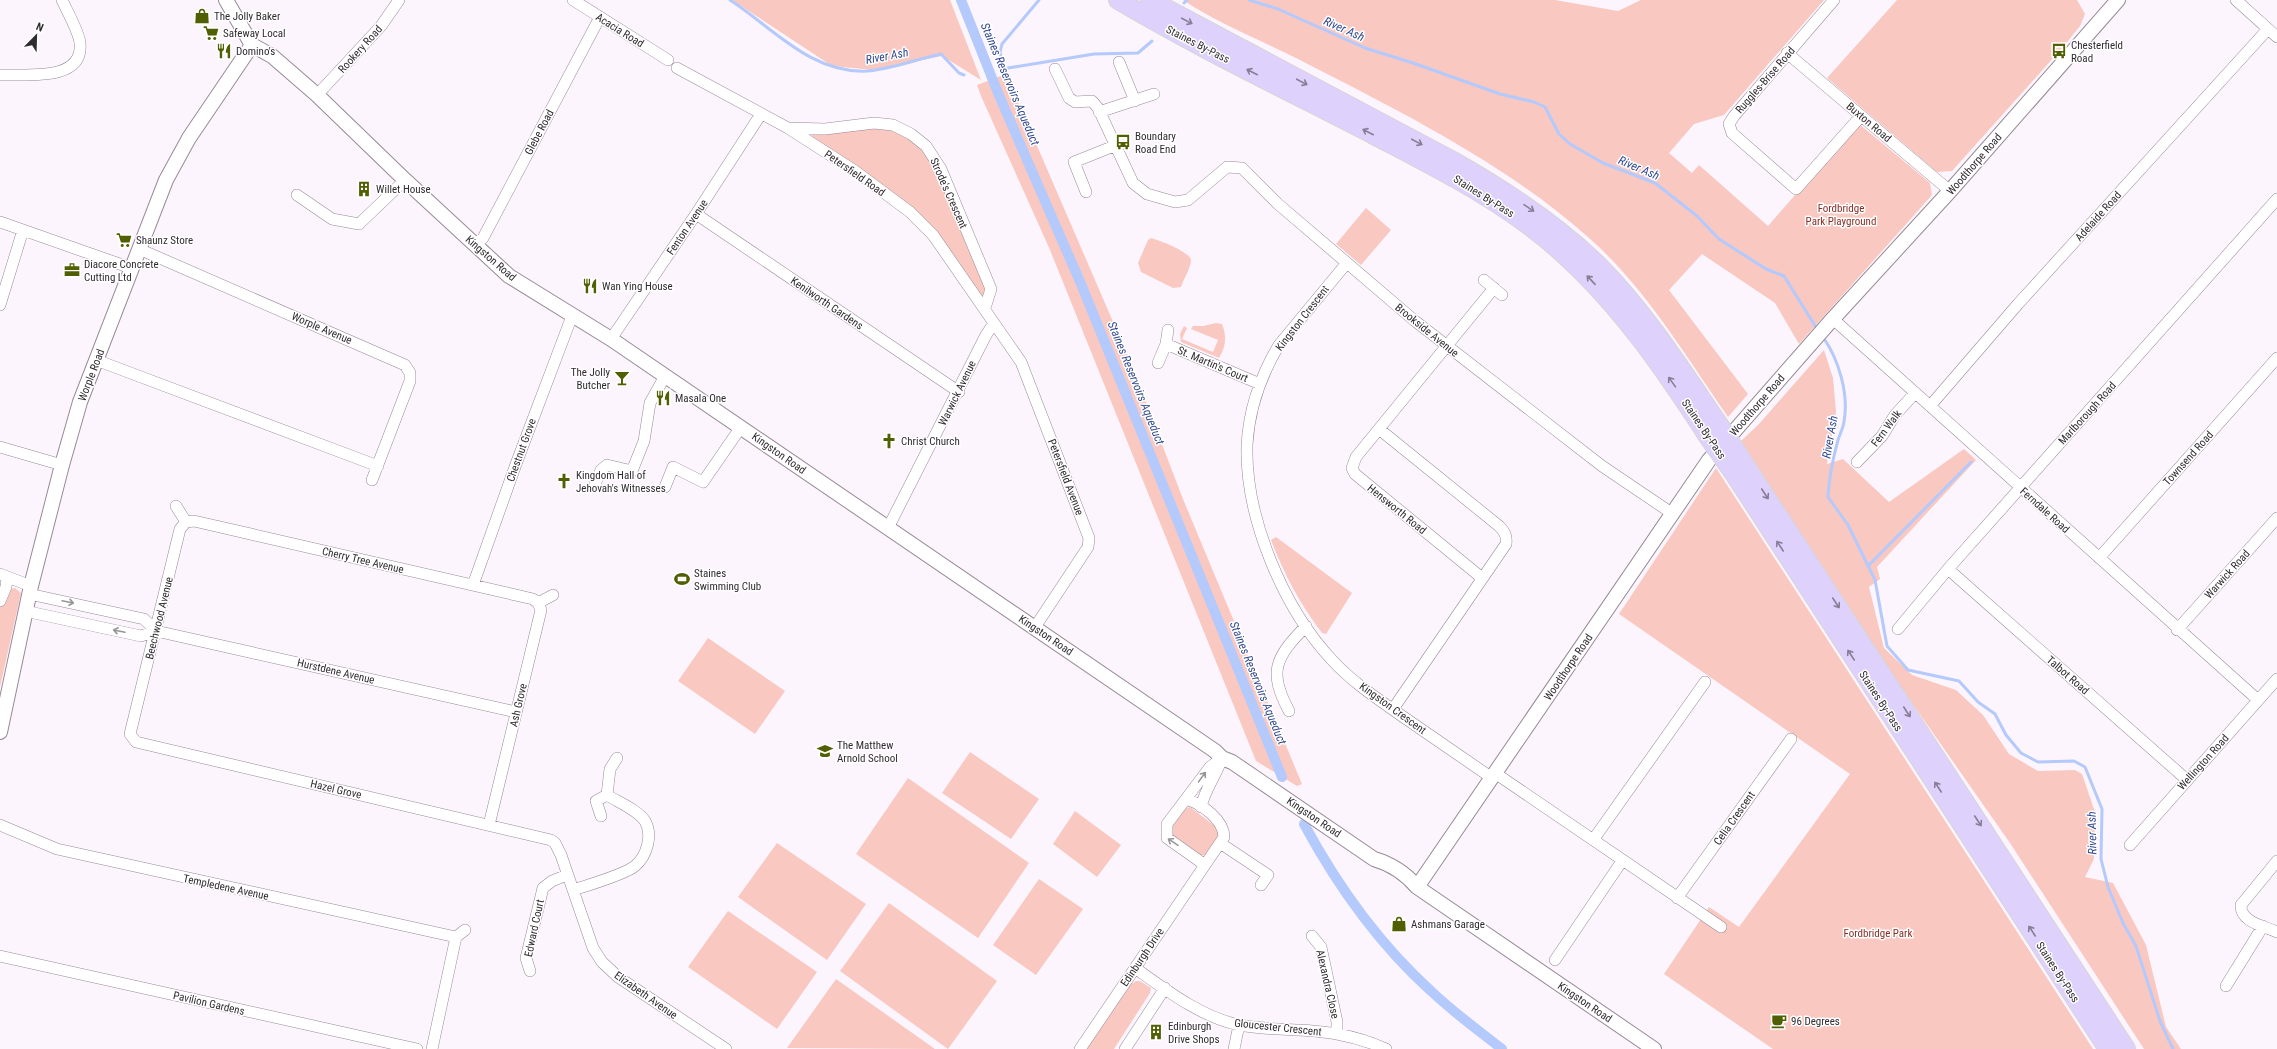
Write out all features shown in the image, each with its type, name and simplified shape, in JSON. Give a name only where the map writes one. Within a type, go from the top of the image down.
[{"type":"highway","name":"Staines By-Pass","points":[[1118,0],[1182,36],[1445,172],[1500,204],[1558,249],[1607,297],[1715,433]]},
{"type":"highway","name":"Staines By-Pass","points":[[1150,0],[1454,161],[1493,184],[1535,212],[1601,268],[1638,310],[1715,433],[2126,1049]]},
{"type":"highway","name":"Staines By-Pass","points":[[1738,467],[2108,1049]]},
{"type":"street","points":[[0,75],[63,72],[73,66],[80,55],[80,42],[62,0]]},
{"type":"street","points":[[227,0],[252,45]]},
{"type":"street","name":"Rookery Road","points":[[317,96],[381,26],[399,0]]},
{"type":"street","name":"Acacia Road","points":[[573,0],[668,60]]},
{"type":"street","name":"Ruggles-Brise Road","points":[[1834,0],[1787,53],[1729,124],[1732,133],[1796,189],[1861,116]]},
{"type":"street","name":"Woodthorpe Road","points":[[1418,887],[1709,460],[1825,328],[1950,191],[2118,0]]},
{"type":"street","points":[[2236,0],[2277,37]]},
{"type":"street","name":"Glebe Road","points":[[475,244],[483,238],[600,17]]},
{"type":"street","name":"Adelaide Road","points":[[1930,406],[2039,281],[2268,29]]},
{"type":"street","name":"Kingston Road","points":[[252,45],[272,56],[317,96],[509,276],[572,316],[612,339],[1216,751],[1222,758],[1232,762],[1374,859],[1391,866],[1410,879],[1418,887],[1654,1049]]},
{"type":"street","name":"Worple Road","points":[[0,732],[30,590],[62,465],[80,402],[166,180],[189,138],[252,45]]},
{"type":"street","name":"Buxton Road","points":[[1787,53],[1950,191]]},
{"type":"street","points":[[1119,62],[1134,101]]},
{"type":"street","name":"Petersfield Road","points":[[677,68],[788,128],[855,171],[910,212],[933,235],[994,323]]},
{"type":"street","points":[[1055,69],[1069,98],[1075,102],[1092,101],[1099,112],[1114,146],[1074,162],[1086,192]]},
{"type":"street","points":[[1099,112],[1154,94]]},
{"type":"street","name":"Fenton Avenue","points":[[612,339],[761,114]]},
{"type":"street","name":"Strode's Crescent","points":[[788,128],[825,129],[874,123],[893,125],[911,134],[926,146],[941,169],[991,289],[985,308]]},
{"type":"street","name":"Brookside Avenue","points":[[1114,146],[1133,183],[1147,194],[1175,202],[1188,200],[1227,167],[1242,168],[1278,204],[1346,264],[1446,346],[1602,466],[1673,514]]},
{"type":"street","points":[[297,195],[332,219],[359,224],[405,180]]},
{"type":"street","name":"Marlborough Road","points":[[1898,628],[1948,569],[2277,199]]},
{"type":"street","name":"Kenilworth Gardens","points":[[696,214],[959,392]]},
{"type":"street","points":[[0,222],[132,268]]},
{"type":"street","points":[[0,305],[23,230]]},
{"type":"street","name":"Worple Avenue","points":[[139,248],[405,365],[410,373],[410,381],[372,480]]},
{"type":"street","name":"Kingston Crescent","points":[[1346,264],[1279,345],[1260,384],[1251,418],[1247,445],[1249,473],[1260,534],[1294,608],[1306,626],[1342,670],[1393,709],[1493,775]]},
{"type":"street","points":[[1484,280],[1502,296]]},
{"type":"street","name":"Hensworth Road","points":[[1482,578],[1355,474],[1352,468],[1353,462],[1379,429],[1494,288]]},
{"type":"street","name":"Chestnut Grove","points":[[473,585],[516,464],[572,316]]},
{"type":"street","name":"Warwick Avenue","points":[[888,528],[959,392],[986,335],[994,323]]},
{"type":"street","name":"Petersfield Avenue","points":[[994,323],[1021,362],[1089,538],[1088,547],[1035,627]]},
{"type":"street","name":"Ferndale Road","points":[[1825,328],[1930,406],[2177,630],[2258,700]]},
{"type":"street","name":"St. Martin's Court","points":[[1158,363],[1166,344],[1168,330]]},
{"type":"street","name":"St. Martin's Court","points":[[1166,344],[1260,384]]},
{"type":"street","name":"Townsend Road","points":[[2099,558],[2277,358]]},
{"type":"street","points":[[96,360],[378,466]]},
{"type":"street","points":[[595,484],[601,470],[607,465],[632,471],[644,442],[650,403],[665,376]]},
{"type":"street","name":"Fern Walk","points":[[1857,462],[1882,436],[1895,414],[1914,393]]},
{"type":"street","points":[[665,487],[674,467],[703,482],[741,427]]},
{"type":"street","points":[[1379,429],[1504,531],[1506,544],[1393,709]]},
{"type":"street","points":[[0,447],[62,465]]},
{"type":"street","points":[[176,506],[186,522]]},
{"type":"street","name":"Warwick Road","points":[[2177,630],[2277,518]]},
{"type":"street","name":"Cherry Tree Avenue","points":[[186,522],[194,521],[473,585],[533,599],[538,603]]},
{"type":"street","name":"Beechwood Avenue","points":[[130,734],[180,529],[186,522]]},
{"type":"street","name":"Talbot Road","points":[[1948,569],[2187,780]]},
{"type":"street","points":[[0,602],[6,587],[3,576]]},
{"type":"street","name":"Hurstdene Avenue","points":[[3,576],[30,590],[144,619],[156,631]]},
{"type":"street","points":[[538,603],[553,595]]},
{"type":"street","name":"Ash Grove","points":[[489,824],[541,610],[538,603]]},
{"type":"street","name":"Hurstdene Avenue","points":[[26,611],[141,636],[156,631],[516,712]]},
{"type":"street","points":[[1289,711],[1278,689],[1278,664],[1284,652],[1306,626]]},
{"type":"street","name":"Wellington Road","points":[[2130,845],[2277,679]]},
{"type":"street","points":[[1593,840],[1705,682]]},
{"type":"street","name":"Hazel Grove","points":[[130,734],[136,742],[144,746],[546,838]]},
{"type":"street","name":"Celia Crescent","points":[[1677,898],[1791,739]]},
{"type":"street","points":[[607,795],[610,769],[617,758]]},
{"type":"street","points":[[1205,865],[1166,838],[1167,824],[1210,767],[1222,758]]},
{"type":"street","points":[[1201,807],[1204,793],[1217,773],[1222,758]]},
{"type":"street","points":[[1493,775],[1593,840],[1721,928]]},
{"type":"street","points":[[601,816],[596,801],[607,795]]},
{"type":"street","points":[[573,890],[634,867],[647,850],[648,831],[645,821],[639,815],[607,795]]},
{"type":"street","points":[[1186,799],[1215,817],[1224,830],[1224,838],[1220,843],[1268,875],[1261,885]]},
{"type":"street","name":"Templedene Avenue","points":[[0,825],[57,849],[456,937]]},
{"type":"street","name":"Elizabeth Avenue","points":[[546,838],[558,848],[593,948],[602,962],[618,977],[726,1049]]},
{"type":"street","name":"Edinburgh Drive","points":[[1080,1049],[1220,843]]},
{"type":"street","points":[[1555,960],[1622,861]]},
{"type":"street","points":[[2277,861],[2241,905],[2240,912],[2245,918],[2277,932]]},
{"type":"street","name":"Edward Court","points":[[530,971],[526,958],[543,888],[552,881],[567,875]]},
{"type":"street","points":[[2226,986],[2263,926]]},
{"type":"street","points":[[432,1049],[456,937],[465,930]]},
{"type":"street","name":"Alexandra Close","points":[[1312,936],[1321,947],[1337,1022],[1337,1034]]},
{"type":"street","name":"Pavilion Gardens","points":[[0,956],[418,1049]]},
{"type":"street","name":"Gloucester Crescent","points":[[1135,968],[1199,1009],[1239,1025],[1337,1034],[1369,1042],[1386,1049]]},
{"type":"street","points":[[1125,1049],[1164,988]]},
{"type":"street","points":[[1234,1049],[1239,1025]]},
{"type":"green space","points":[[732,0],[950,0],[981,80],[942,56],[874,70],[832,66]]},
{"type":"green space","name":"Fordbridge Park Playground","points":[[1183,0],[1555,0],[1618,11],[1641,0],[1824,0],[1724,115],[1694,124],[1669,153],[1692,173],[1699,165],[1768,226],[1858,123],[1930,183],[1932,195],[1799,344],[1775,303],[1702,254],[1669,290],[1748,394],[1728,417],[1663,322],[1628,278],[1588,237],[1555,210],[1520,184],[1448,138],[1296,58],[1224,23]]},
{"type":"green space","points":[[1897,0],[2077,0],[2085,14],[2080,26],[2064,46],[1952,171],[1937,172],[1827,78]]},
{"type":"green space","points":[[1006,74],[1130,361],[1183,499],[1302,784],[1297,786],[1256,761],[1050,250],[981,96],[977,85]]},
{"type":"green space","points":[[875,127],[893,131],[926,146],[991,289],[985,308],[933,235],[813,138],[811,134]]},
{"type":"green space","points":[[1366,208],[1391,230],[1361,265],[1336,244]]},
{"type":"green space","points":[[1151,238],[1185,253],[1191,260],[1190,267],[1181,287],[1173,288],[1141,272],[1138,263],[1148,240]]},
{"type":"green space","points":[[1216,323],[1222,324],[1225,333],[1224,345],[1219,358],[1181,342],[1180,334],[1184,326],[1187,328],[1182,339],[1213,352],[1218,340],[1191,329],[1193,326],[1203,326]]},
{"type":"green space","points":[[1824,350],[1833,378],[1836,412],[1827,464],[1843,459],[1889,502],[1964,449],[1976,460],[1877,567],[1880,579],[1869,587],[1884,648],[1912,675],[1956,690],[1983,715],[2009,754],[2038,771],[2075,770],[2082,774],[2095,812],[2094,859],[2085,877],[2113,883],[2146,945],[2166,1027],[2181,1049],[2144,1049],[2010,843],[1877,653],[1741,441],[1759,424]]},
{"type":"green space","name":"Fordbridge Park","points":[[1716,468],[2093,1049],[1773,1049],[1664,974],[1709,907],[1739,927],[1850,774],[1619,614]]},
{"type":"green space","points":[[1276,537],[1352,593],[1326,634],[1322,633],[1314,622],[1287,577],[1271,540]]},
{"type":"green space","points":[[15,588],[21,593],[0,687],[0,605],[8,590]]},
{"type":"green space","points":[[708,638],[785,691],[755,734],[678,681]]},
{"type":"green space","points":[[970,752],[1039,799],[1011,839],[942,793]]},
{"type":"green space","points":[[908,778],[1029,863],[978,938],[856,854]]},
{"type":"green space","points":[[1190,807],[1219,829],[1220,834],[1207,855],[1199,855],[1171,837],[1170,828],[1184,809]]},
{"type":"green space","points":[[1075,811],[1121,845],[1097,877],[1053,844]]},
{"type":"green space","points":[[777,843],[866,904],[827,960],[738,897]]},
{"type":"green space","points":[[1039,879],[1083,909],[1036,975],[993,945]]},
{"type":"green space","points":[[889,903],[997,981],[948,1049],[840,971]]},
{"type":"green space","points":[[728,911],[817,972],[777,1029],[688,967]]},
{"type":"green space","points":[[836,979],[935,1049],[787,1048]]},
{"type":"green space","points":[[1136,981],[1140,981],[1151,988],[1150,993],[1114,1049],[1087,1049],[1130,985]]},
{"type":"waterway","name":"River Ash","points":[[730,0],[793,47],[828,65],[847,70],[867,71],[895,66],[941,54],[959,73],[964,75]]},
{"type":"waterway","name":"Staines Reservoirs Aqueduct","points":[[961,0],[998,93],[1081,284],[1282,777]]},
{"type":"waterway","points":[[1003,68],[1000,52],[1002,44],[1039,0]]},
{"type":"waterway","name":"River Ash","points":[[1184,3],[1187,0]]},
{"type":"waterway","name":"River Ash","points":[[1249,0],[1278,9],[1365,48],[1413,63],[1500,94],[1534,102],[1545,107],[1559,134],[1570,144],[1603,163],[1655,183],[1697,216],[1719,239],[1766,269],[1784,276],[1817,329]]},
{"type":"waterway","name":"River Ash","points":[[1002,69],[1094,54],[1138,53],[1152,41]]},
{"type":"waterway","name":"River Ash","points":[[1823,337],[1829,346],[1838,367],[1844,389],[1845,400],[1844,422],[1833,461],[1828,497],[1848,525],[1875,580],[1887,646],[1908,670],[1959,681],[1978,702],[1995,714],[2006,735],[2021,753],[2038,762],[2074,761],[2085,767],[2102,809],[2101,859],[2108,887],[2123,923],[2136,946],[2160,1021],[2173,1049]]},
{"type":"waterway","points":[[1868,566],[1971,462]]},
{"type":"waterway","name":"Staines Reservoirs Aqueduct","points":[[1304,824],[1330,869],[1360,913],[1394,954],[1439,999],[1502,1049]]},
{"type":"place","name":"The Jolly Baker","points":[[202,16]]},
{"type":"place","name":"Safeway Local","points":[[211,33]]},
{"type":"place","name":"Domino's","points":[[224,51]]},
{"type":"place","name":"Chesterfield Road","points":[[2059,51]]},
{"type":"place","name":"Boundary Road End","points":[[1123,142]]},
{"type":"place","name":"Willet House","points":[[364,189]]},
{"type":"place","name":"Shaunz Store","points":[[124,240]]},
{"type":"place","name":"Diacore Concrete Cutting Ltd","points":[[72,270]]},
{"type":"place","name":"Wan Ying House","points":[[590,286]]},
{"type":"place","name":"The Jolly Butcher","points":[[622,378]]},
{"type":"place","name":"Masala One","points":[[663,398]]},
{"type":"place","name":"Christ Church","points":[[889,441]]},
{"type":"place","name":"Kingdom Hall of Jehovah's Witnesses","points":[[564,481]]},
{"type":"place","name":"Staines Swimming Club","points":[[682,579]]},
{"type":"place","name":"The Matthew Arnold School","points":[[825,751]]},
{"type":"place","name":"Ashmans Garage","points":[[1399,924]]},
{"type":"place","name":"96 Degrees","points":[[1779,1021]]},
{"type":"place","name":"Edinburgh Drive Shops","points":[[1156,1032]]}]
